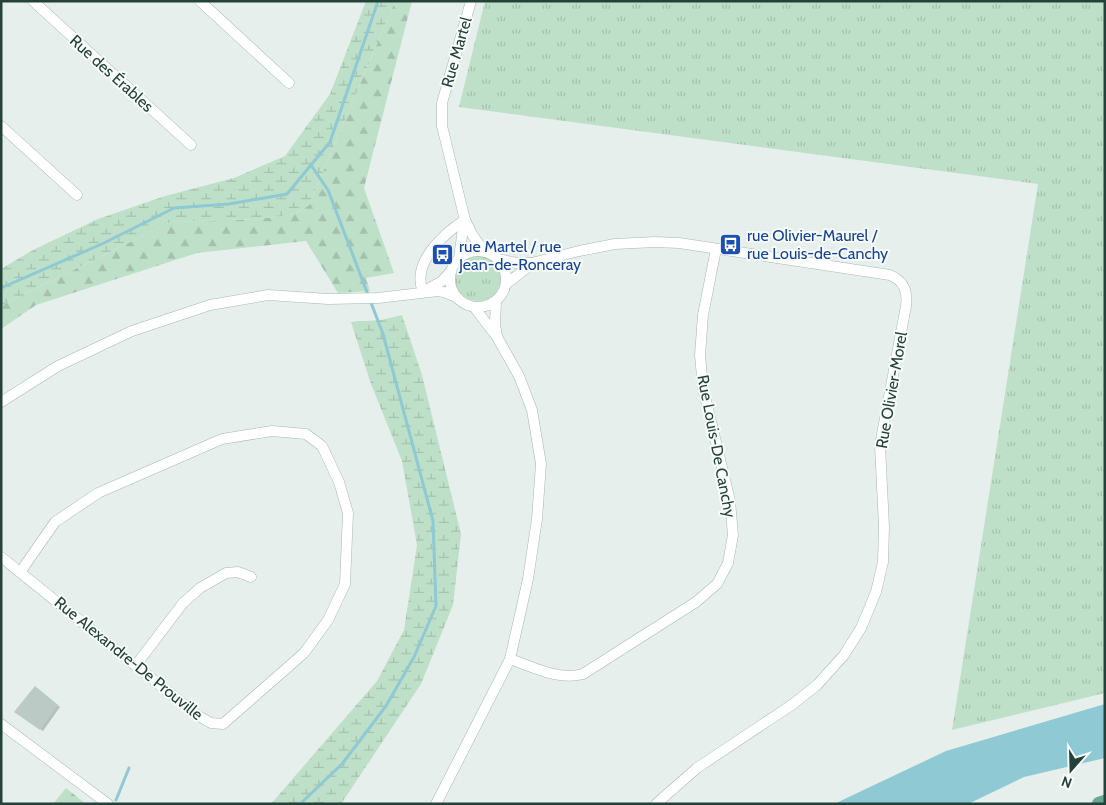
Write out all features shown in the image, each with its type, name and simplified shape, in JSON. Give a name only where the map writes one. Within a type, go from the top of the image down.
[{"type":"main road","points":[[1099,804],[1105,802]]},
{"type":"street","name":"Rue des Érables","points":[[33,1],[191,145]]},
{"type":"street","name":"Rue Martel","points":[[464,220],[440,113],[471,1]]},
{"type":"street","points":[[206,3],[289,82]]},
{"type":"street","points":[[1,126],[78,195]]},
{"type":"street","points":[[1,402],[58,366],[124,335],[210,305],[268,295],[328,299],[378,298],[423,292],[444,292],[468,305],[482,307],[496,301],[501,296],[506,284],[505,271],[498,259],[486,252],[473,236],[464,220]]},
{"type":"street","points":[[423,292],[438,283],[451,271],[459,258],[464,220]]},
{"type":"street","points":[[423,292],[419,283],[420,275],[429,254],[444,234],[464,220]]},
{"type":"street","name":"Rue Olivier-Morel","points":[[498,259],[517,263],[532,263],[579,251],[633,242],[679,244],[883,274],[897,278],[905,288],[906,306],[880,445],[884,551],[876,592],[864,622],[851,646],[817,685],[793,704],[696,768],[656,804]]},
{"type":"street","name":"Rue Louis-De Canchy","points":[[510,659],[560,677],[572,677],[583,674],[696,602],[717,584],[728,563],[733,535],[730,501],[703,388],[700,355],[703,314],[716,248]]},
{"type":"street","points":[[459,258],[472,252],[486,252]]},
{"type":"street","name":"Rue Olivier-Morel","points":[[506,284],[532,263]]},
{"type":"street","points":[[451,271],[450,283],[458,298]]},
{"type":"street","points":[[496,301],[495,324],[497,336]]},
{"type":"street","points":[[436,804],[510,659],[529,571],[537,519],[541,464],[532,410],[519,376],[497,336],[474,306]]},
{"type":"street","name":"Rue Alexandre-De Prouville","points":[[1,557],[21,571],[197,715],[210,723],[223,724],[304,653],[328,620],[344,584],[348,513],[339,482],[322,446],[306,434],[272,431],[222,439],[98,493],[55,522],[21,571]]},
{"type":"street","points":[[136,665],[183,603],[200,588],[226,573],[238,572],[251,577]]},
{"type":"street","points":[[1,724],[108,804]]},
{"type":"green space","points":[[366,1],[395,1],[309,205],[296,214],[259,219],[170,222],[1,306],[1,269],[33,250],[98,219],[165,196],[234,178],[285,156],[330,94]]},
{"type":"green space","points":[[395,1],[412,1],[364,188],[394,273],[366,278],[370,291],[338,293],[306,241],[197,253],[36,305],[1,329],[1,306],[170,222],[259,219],[296,214],[309,205]]},
{"type":"green space","points":[[485,1],[1105,1],[1105,693],[952,730],[1038,184],[459,107]]},
{"type":"green space","points":[[479,256],[488,258],[496,263],[501,271],[503,280],[501,289],[496,297],[488,302],[479,304],[470,302],[462,297],[457,289],[455,280],[457,271],[462,263],[470,258]]},
{"type":"green space","points":[[402,315],[422,375],[461,534],[453,605],[421,684],[341,804],[271,804],[377,681],[404,630],[417,545],[402,461],[371,384],[351,322],[381,320]]},
{"type":"green space","points":[[66,788],[86,804],[53,804]]},
{"type":"water","points":[[1105,704],[1105,758],[1024,777],[968,804],[834,804],[946,751]]},
{"type":"building","points":[[35,686],[58,705],[40,730],[14,712]]},
{"type":"waterway","points":[[1,288],[104,243],[174,208],[229,204],[287,194],[330,142],[378,1]]},
{"type":"waterway","points":[[300,804],[342,764],[386,706],[414,657],[436,606],[433,521],[383,334],[328,190],[311,165]]},
{"type":"waterway","points":[[116,800],[129,768]]},
{"type":"place","name":"rue Olivier-Maurel / rue Louis-de-Canchy","points":[[731,244]]},
{"type":"place","name":"rue Martel / rue Jean-de-Ronceray","points":[[443,255]]}]
